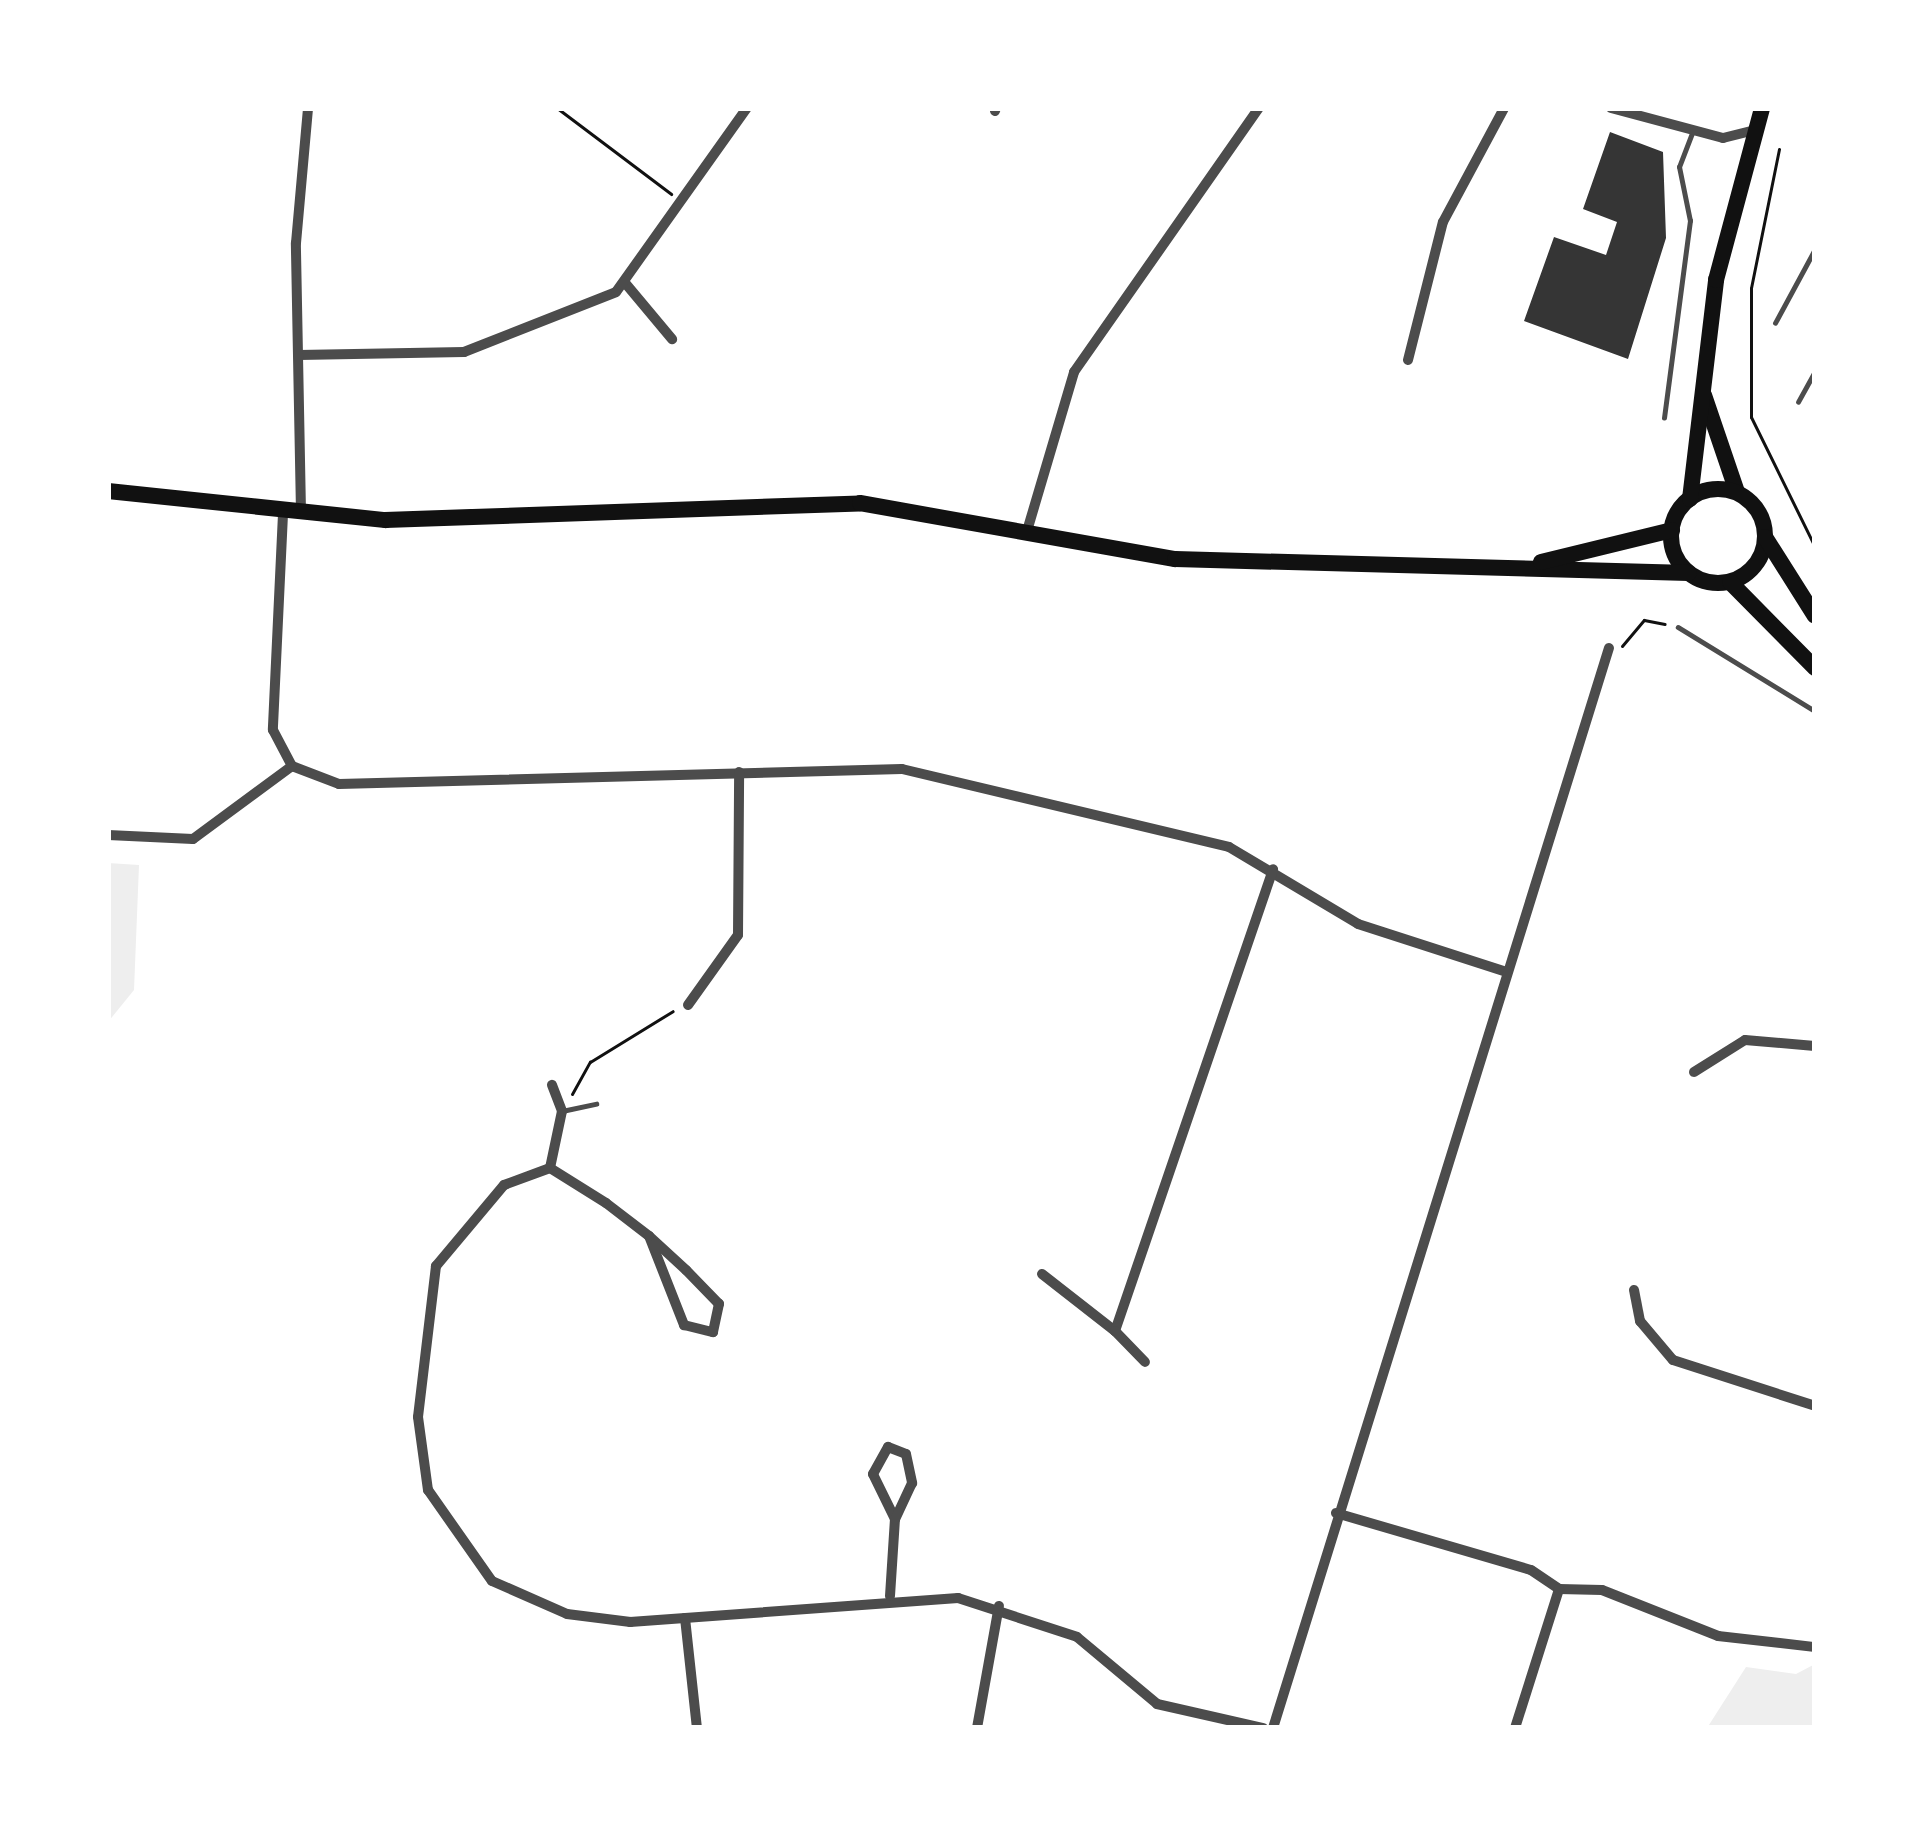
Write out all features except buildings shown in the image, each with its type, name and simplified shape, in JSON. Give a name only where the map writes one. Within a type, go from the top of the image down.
[{"type":"main road","points":[[1541,562],[1672,530],[1690,499],[1716,280],[1762,108]]},
{"type":"main road","points":[[1704,395],[1737,493],[1815,616]]},
{"type":"main road","points":[[108,490],[292,515],[860,503],[1213,561],[1541,562],[1625,578],[1688,573],[1730,582],[1815,668]]},
{"type":"main road","points":[[1690,499],[1737,493]]},
{"type":"main road","points":[[1672,530],[1688,573]]},
{"type":"main road","points":[[1730,582],[1755,565],[1766,537]]},
{"type":"street","points":[[308,108],[292,515],[273,730],[292,766],[339,784],[902,769],[1229,847],[1273,869],[1358,924],[1507,972]]},
{"type":"street","points":[[299,355],[464,352],[626,284],[686,205],[747,108]]},
{"type":"street","points":[[1028,531],[1074,372],[1259,108]]},
{"type":"street","points":[[1408,359],[1443,222],[1504,108]]},
{"type":"street","points":[[1611,108],[1692,133],[1755,130]]},
{"type":"street","points":[[626,284],[672,340]]},
{"type":"street","points":[[1273,1728],[1336,1513],[1609,648]]},
{"type":"street","points":[[108,835],[193,839],[292,766]]},
{"type":"street","points":[[688,1005],[738,935],[739,772]]},
{"type":"street","points":[[1115,1330],[1273,869]]},
{"type":"street","points":[[1694,1072],[1745,1040],[1815,1046]]},
{"type":"street","points":[[550,1168],[562,1111],[552,1085]]},
{"type":"street","points":[[550,1168],[649,1236],[719,1304],[713,1331],[684,1325],[649,1236]]},
{"type":"street","points":[[550,1168],[504,1185],[462,1222],[436,1266],[418,1418],[428,1490],[492,1581],[567,1614],[685,1618],[890,1597],[999,1606],[1077,1637],[1157,1704],[1263,1728]]},
{"type":"street","points":[[1042,1274],[1115,1330],[1145,1362]]},
{"type":"street","points":[[1634,1290],[1640,1321],[1673,1360],[1815,1406]]},
{"type":"street","points":[[890,1597],[895,1519],[912,1483],[906,1454],[888,1447],[873,1474],[895,1519]]},
{"type":"street","points":[[1336,1513],[1531,1570],[1559,1589],[1602,1590],[1718,1636],[1815,1647]]},
{"type":"street","points":[[1515,1728],[1559,1589]]},
{"type":"street","points":[[976,1728],[999,1606]]},
{"type":"street","points":[[685,1618],[697,1728]]},
{"type":"lane","points":[[1664,418],[1690,221],[1679,167],[1692,133]]},
{"type":"lane","points":[[1774,323],[1815,249]]},
{"type":"lane","points":[[1798,402],[1815,371]]},
{"type":"lane","points":[[1678,628],[1815,711]]},
{"type":"lane","points":[[562,1111],[596,1104]]},
{"type":"path","points":[[557,108],[686,205]]},
{"type":"path","points":[[1779,149],[1751,288],[1753,439],[1815,547]]},
{"type":"path","points":[[1609,648],[1644,620],[1678,628]]},
{"type":"path","points":[[562,1111],[590,1062],[688,1005]]},
{"type":"shaded area","points":[[108,863],[139,865],[134,990],[108,1022]]},
{"type":"shaded area","points":[[1815,1664],[1815,1728],[1707,1728],[1746,1667],[1796,1674]]}]
